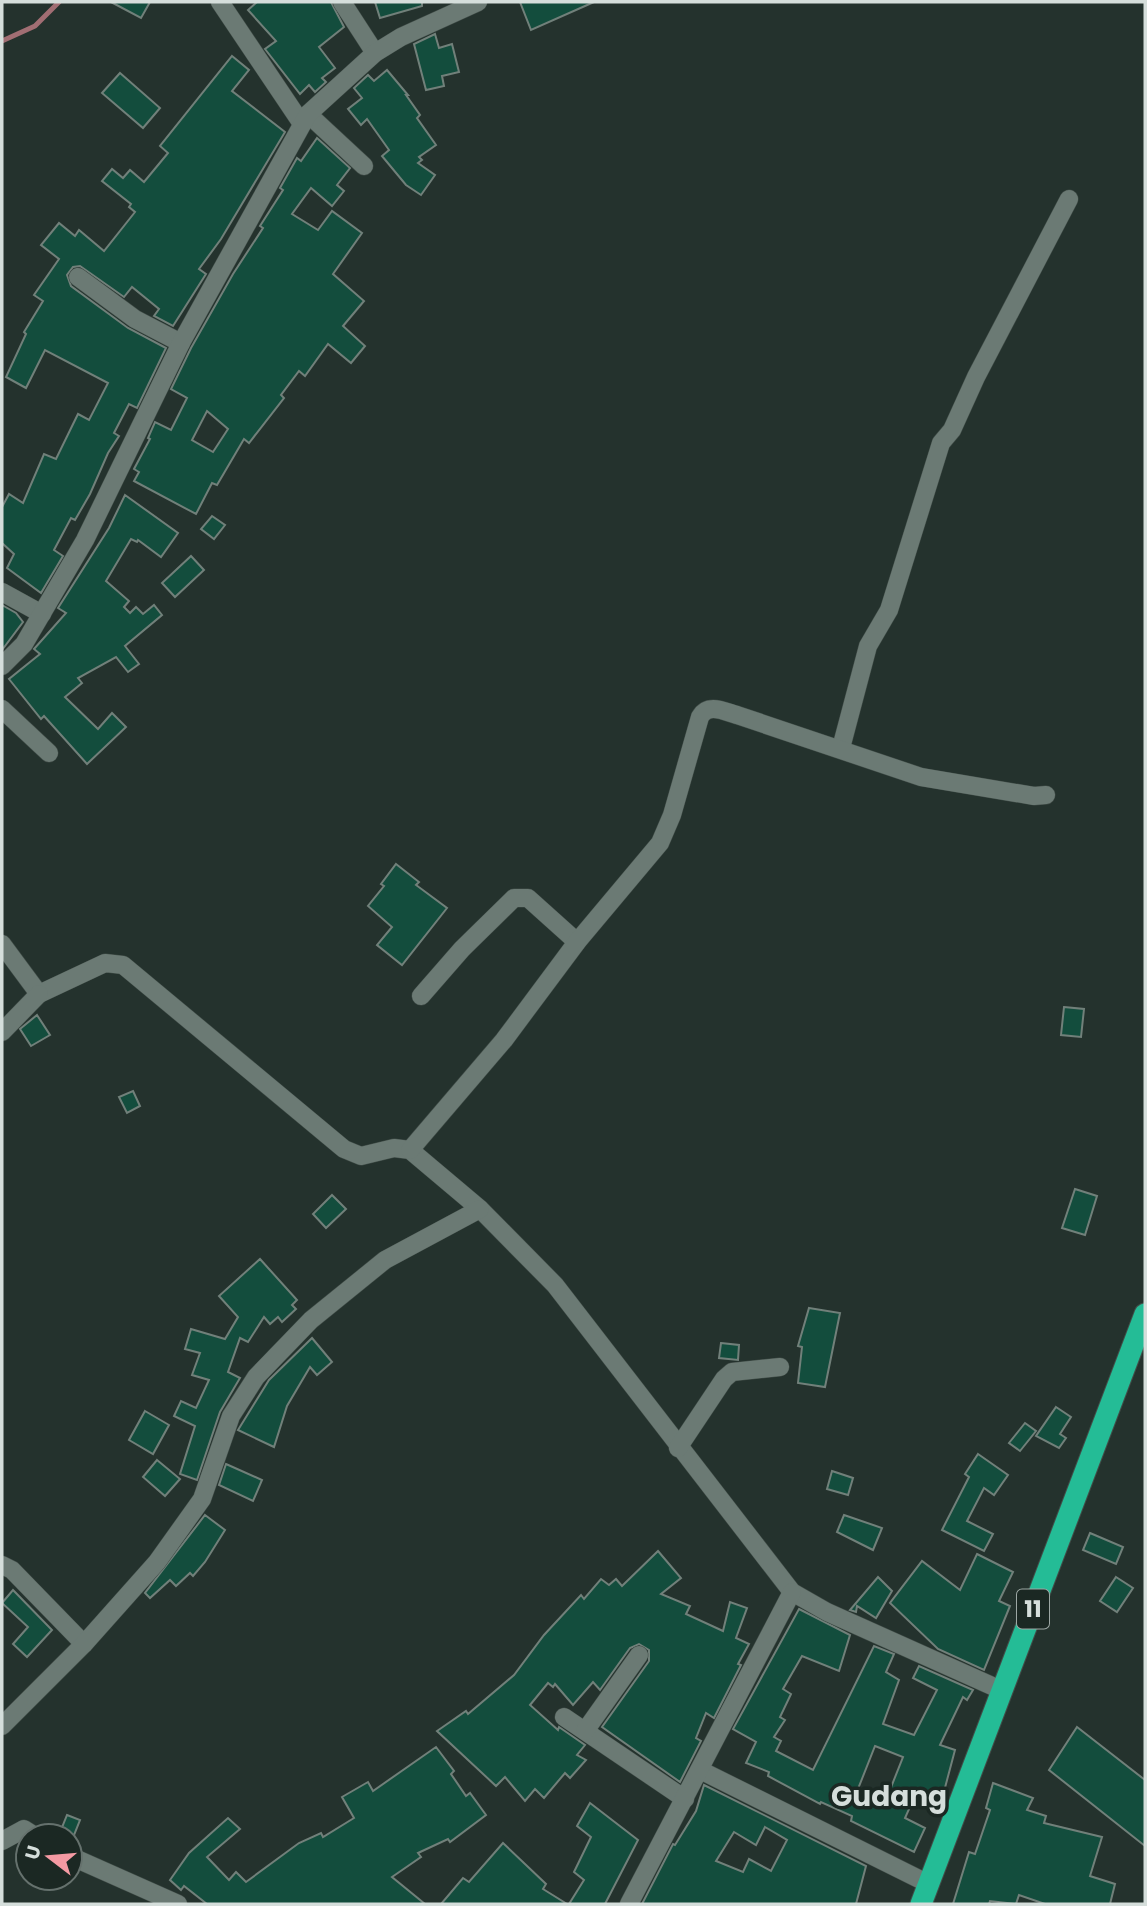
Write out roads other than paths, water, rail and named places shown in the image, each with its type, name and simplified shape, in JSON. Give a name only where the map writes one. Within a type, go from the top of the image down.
[{"type":"highway","name":"11","points":[[921,1904],[1145,1314]]},
{"type":"street","points":[[220,2],[305,119],[364,166]]},
{"type":"street","points":[[342,2],[375,53]]},
{"type":"street","points":[[2,666],[24,644],[85,540],[181,343],[305,119],[375,53],[401,37],[478,2]]},
{"type":"street","points":[[841,748],[868,646],[889,610],[942,443],[955,426],[976,377],[1069,199]]},
{"type":"street","points":[[78,276],[135,319],[181,343]]},
{"type":"street","points":[[2,592],[42,614]]},
{"type":"street","points":[[2,709],[49,754]]},
{"type":"street","points":[[410,1150],[504,1040],[577,942],[660,843],[672,814],[700,717],[705,710],[721,710],[921,777],[1034,796],[1046,795]]},
{"type":"street","points":[[421,996],[462,949],[514,898],[527,898],[577,942]]},
{"type":"street","points":[[2,944],[39,994]]},
{"type":"street","points":[[2,1031],[39,994],[105,963],[122,965],[344,1149],[361,1156],[394,1148],[410,1150],[480,1209],[555,1285],[678,1448],[792,1592],[827,1612],[1001,1690]]},
{"type":"street","points":[[2,1726],[84,1644],[157,1562],[202,1499],[231,1416],[257,1377],[311,1320],[385,1260],[480,1209]]},
{"type":"street","points":[[678,1448],[723,1379],[732,1372],[780,1367]]},
{"type":"street","points":[[2,1565],[12,1570],[84,1644]]},
{"type":"street","points":[[629,1904],[792,1592]]},
{"type":"street","points":[[585,1731],[639,1655]]},
{"type":"street","points":[[565,1717],[685,1800]]},
{"type":"street","points":[[701,1770],[929,1884]]},
{"type":"street","points":[[84,1862],[178,1904]]},
{"type":"waterway","points":[[2,41],[35,26],[59,2]]},
{"type":"district","name":"Gudang","points":[[889,1796]]}]
